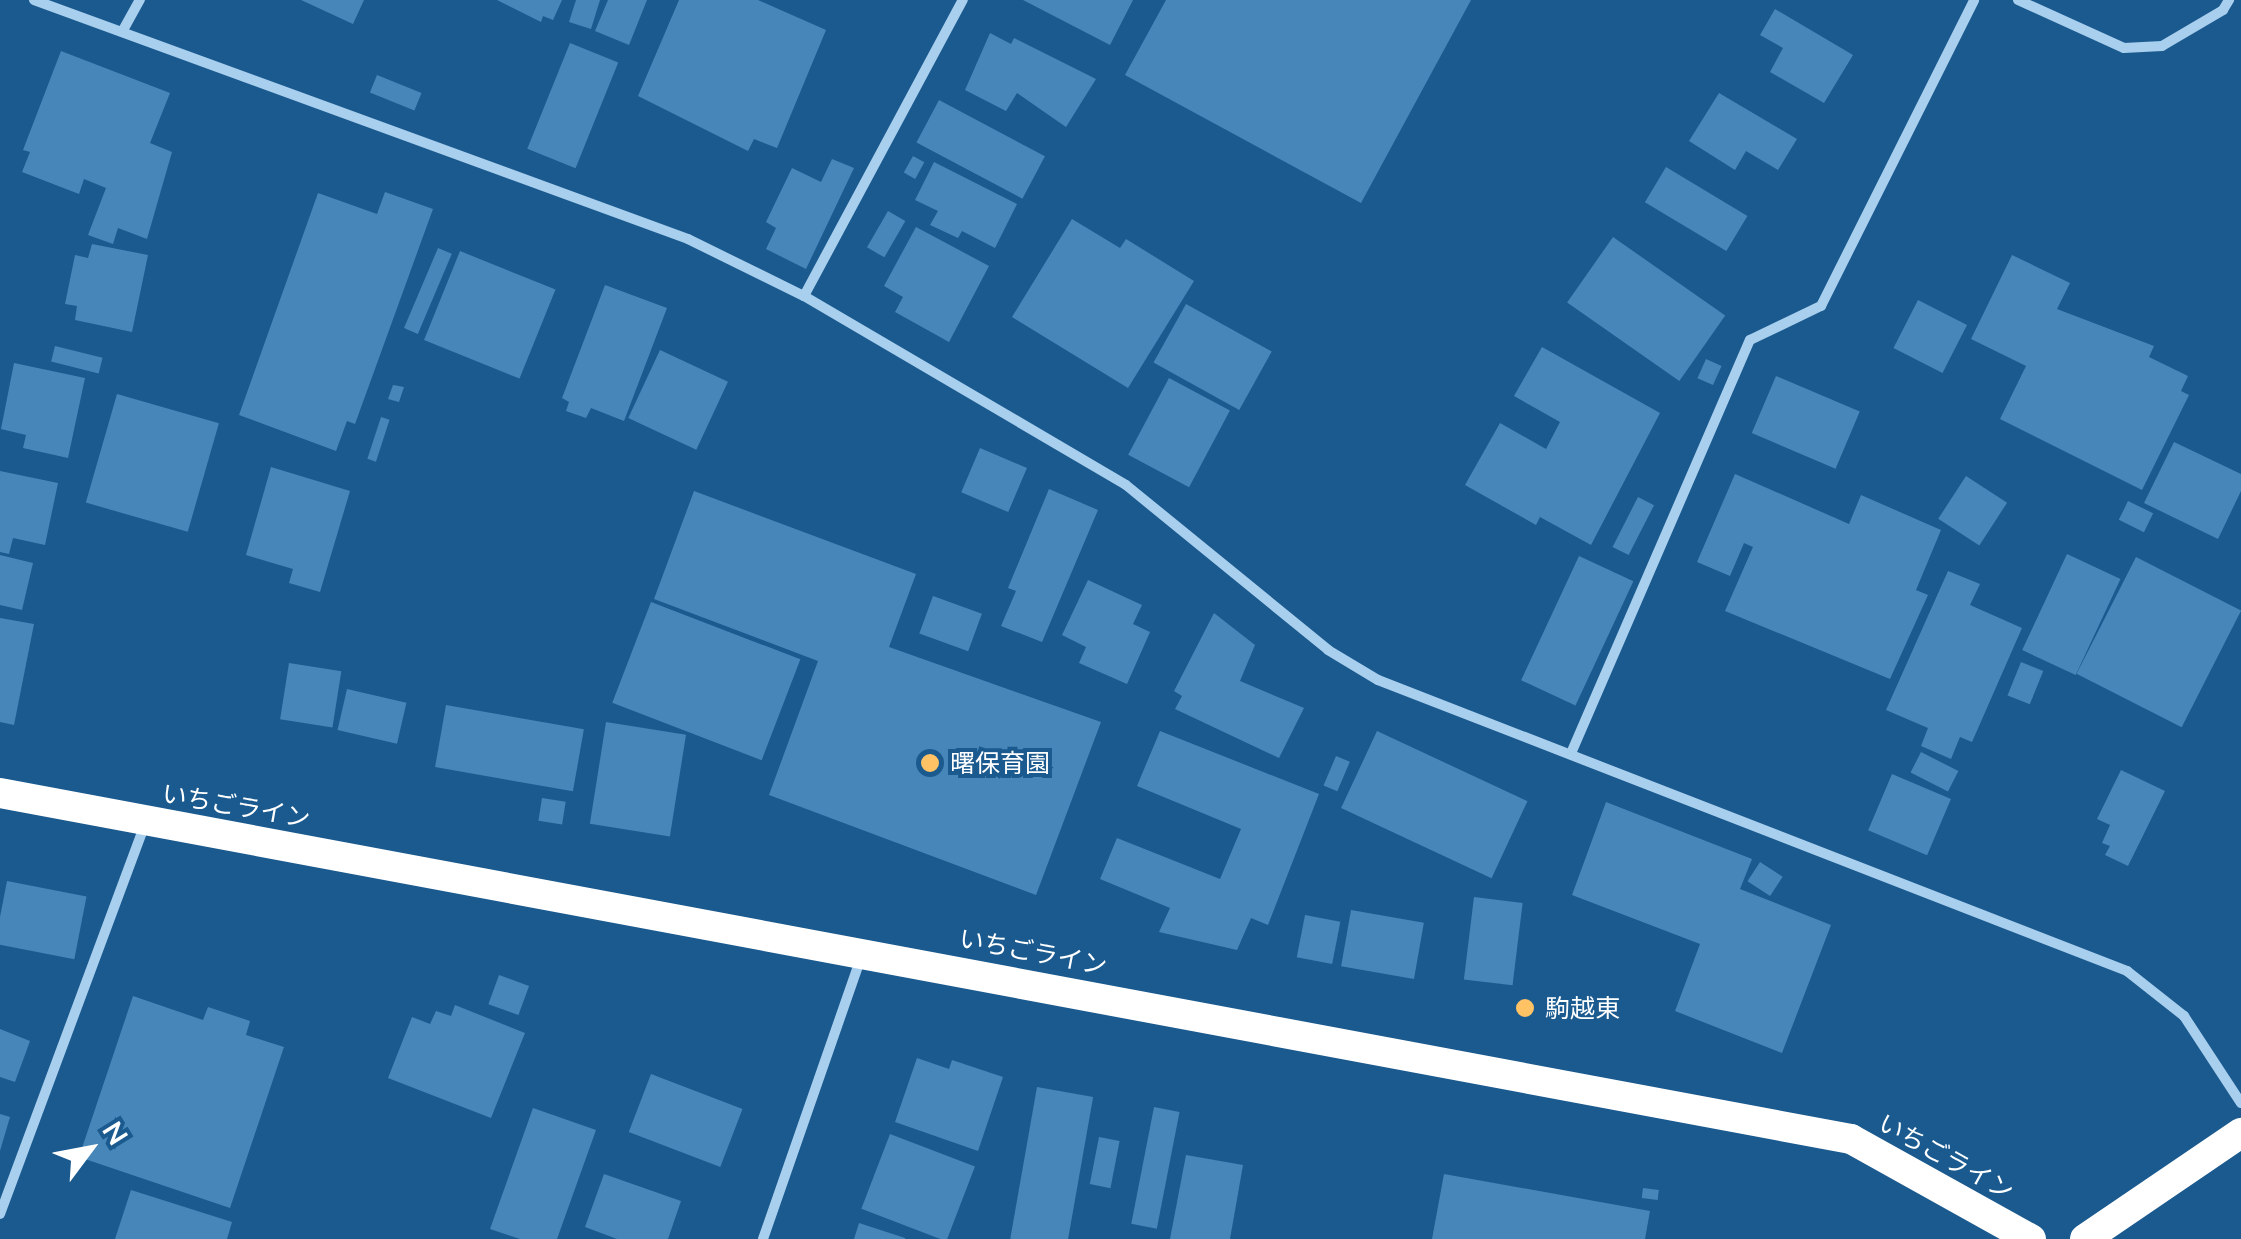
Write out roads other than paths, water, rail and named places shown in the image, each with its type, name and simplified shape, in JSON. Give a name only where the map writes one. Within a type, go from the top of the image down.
[{"type":"highway","name":"いちごライン","points":[[0,793],[863,950],[1851,1139],[2031,1239]]},
{"type":"highway","points":[[2085,1239],[2241,1133]]},
{"type":"street","points":[[34,0],[688,240],[804,296],[1126,485],[1328,650],[1440,708],[1572,751],[2126,971],[2184,1016],[2241,1102]]},
{"type":"street","points":[[122,32],[140,0]]},
{"type":"street","points":[[804,296],[963,0]]},
{"type":"street","points":[[1572,751],[1750,340],[1822,306],[1974,0]]},
{"type":"street","points":[[2018,0],[2124,48],[2162,46],[2223,10],[2229,0]]},
{"type":"street","points":[[0,1214],[146,820]]},
{"type":"street","points":[[763,1239],[863,950]]},
{"type":"place","name":"曙保育園","points":[[930,763]]},
{"type":"place","name":"駒越東","points":[[1525,1008]]}]
